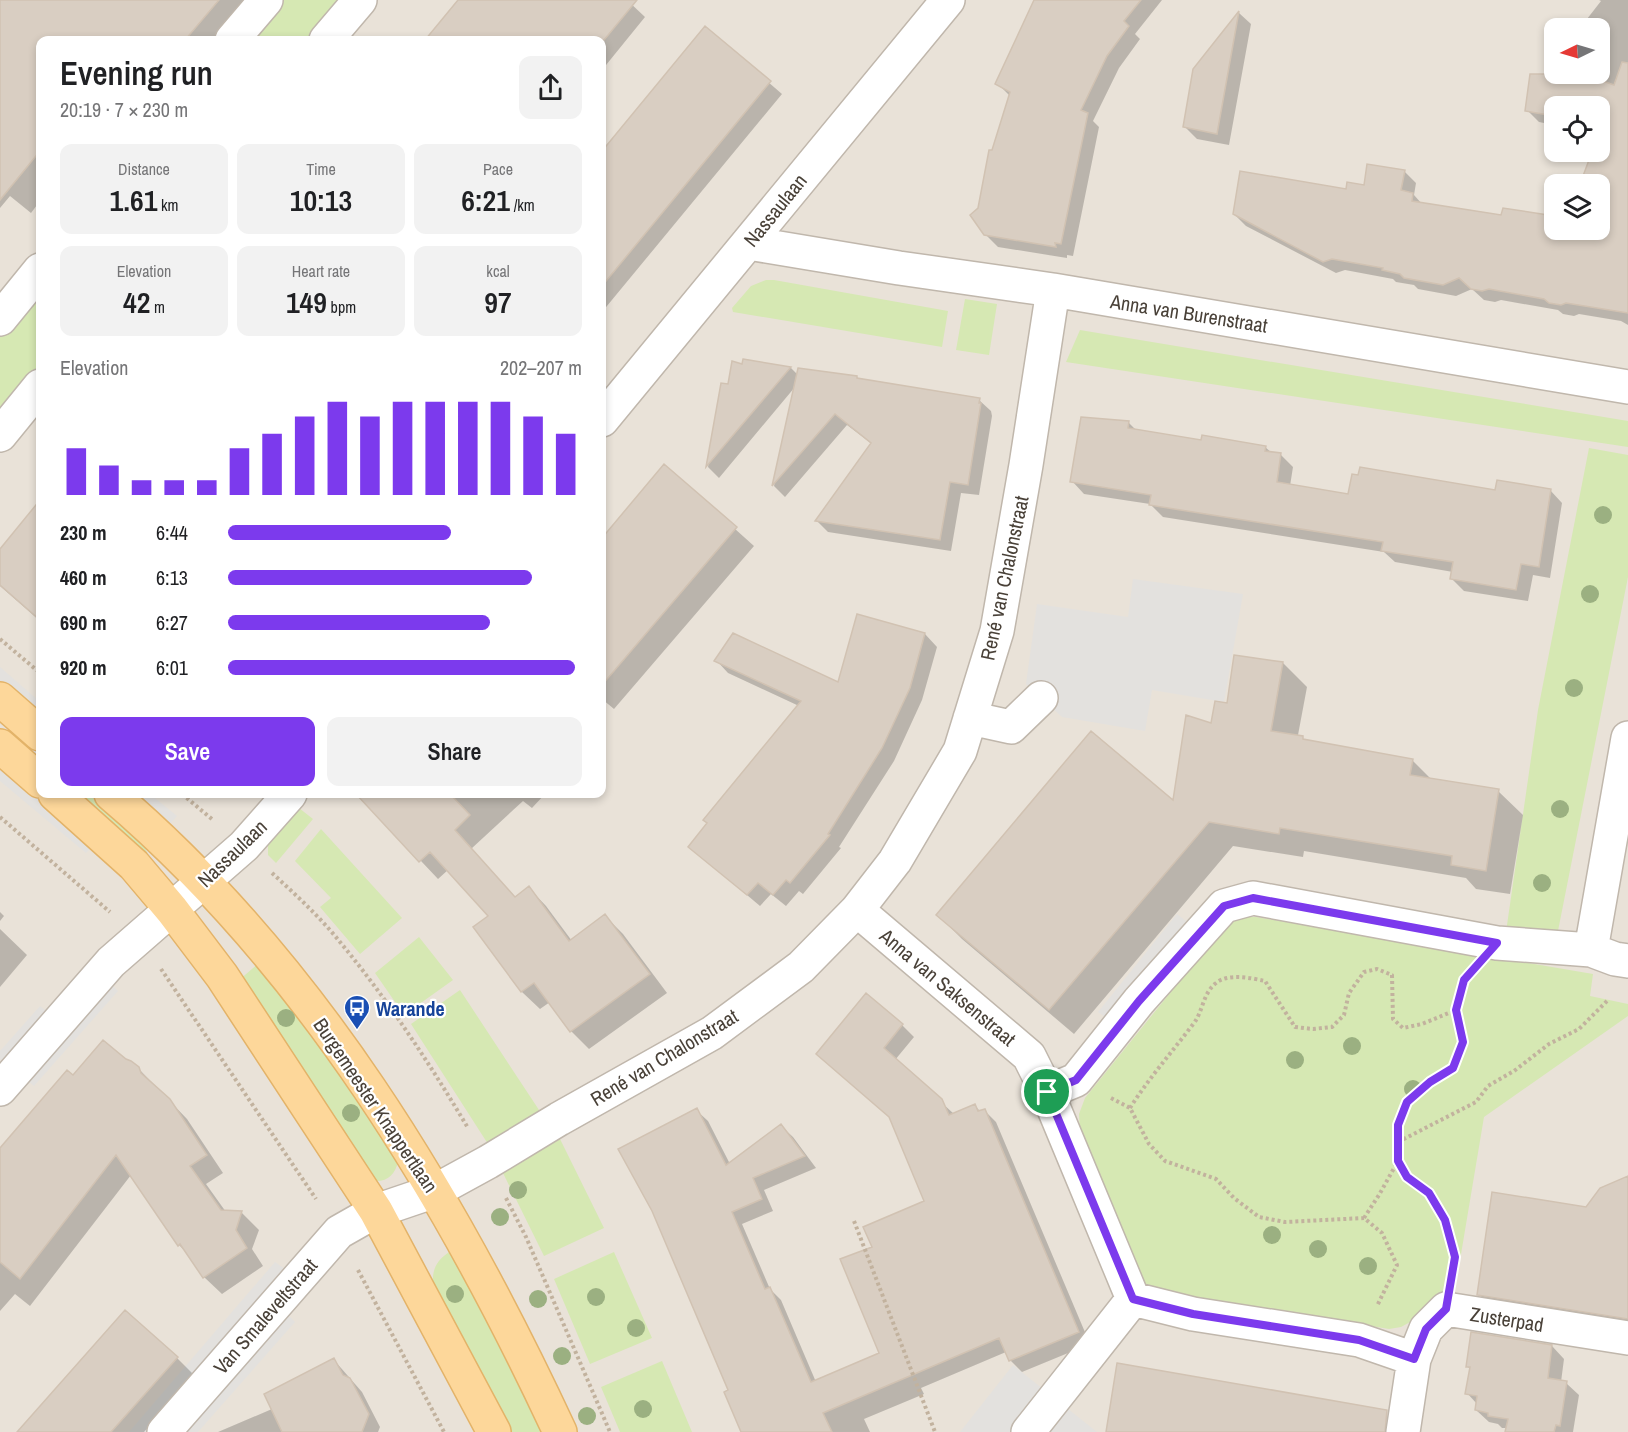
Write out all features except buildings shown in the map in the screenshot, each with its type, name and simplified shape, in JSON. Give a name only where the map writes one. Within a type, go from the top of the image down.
[{"type":"main road","points":[[0,699],[36,730]]},
{"type":"main road","points":[[0,746],[36,778]]},
{"type":"main road","points":[[59,798],[134,865],[172,910],[222,976],[376,1211],[494,1432]]},
{"type":"main road","name":"Burgemeester Knappertlaan","points":[[116,798],[204,881],[260,943],[349,1057],[435,1191],[530,1368],[560,1432]]},
{"type":"street","points":[[235,36],[266,0]]},
{"type":"street","points":[[329,36],[360,0]]},
{"type":"street","name":"Nassaulaan","points":[[606,415],[948,0]]},
{"type":"street","name":"Anna van Burenstraat","points":[[748,243],[1053,290],[1628,387]]},
{"type":"street","points":[[0,319],[36,275]]},
{"type":"street","name":"René van Chalonstraat","points":[[376,1211],[435,1191],[712,1033],[801,967],[857,910],[894,861],[960,751],[997,631],[1053,290]]},
{"type":"street","points":[[0,435],[36,391]]},
{"type":"street","points":[[970,718],[1011,727],[1041,698]]},
{"type":"street","points":[[1061,1086],[1224,906],[1253,898],[1497,943],[1611,957],[1628,738]]},
{"type":"street","name":"Nassaulaan","points":[[0,1089],[111,962],[244,846],[286,798]]},
{"type":"street","name":"Anna van Saksenstraat","points":[[857,910],[1029,1056],[1061,1086],[1133,1299]]},
{"type":"street","name":"Van Smaleveltstraat","points":[[164,1432],[339,1232],[376,1211]]},
{"type":"street","points":[[1028,1432],[1133,1299],[1193,1314],[1359,1340],[1414,1359],[1403,1432]]},
{"type":"street","name":"Zusterpad","points":[[1414,1359],[1426,1329],[1446,1309],[1628,1338]]},
{"type":"path","points":[[0,639],[36,670]]},
{"type":"path","points":[[0,817],[139,938],[339,1232],[444,1432]]},
{"type":"path","points":[[244,846],[339,940],[373,984],[453,1104],[488,1162],[526,1237],[610,1432]]},
{"type":"path","points":[[1364,1218],[1398,1161],[1398,1125],[1407,1102],[1430,1082],[1453,1068],[1463,1042],[1456,1010],[1464,980],[1497,943]]},
{"type":"path","points":[[1398,1142],[1476,1102],[1488,1086],[1514,1071],[1549,1044],[1579,1029],[1613,995],[1611,957]]},
{"type":"path","points":[[1130,1108],[1149,1078],[1196,1020],[1206,994],[1217,982],[1241,976],[1265,981],[1295,1027],[1313,1029],[1332,1027],[1344,1015],[1349,993],[1364,972],[1377,969],[1392,975],[1393,1019],[1403,1028],[1422,1024],[1456,1010]]},
{"type":"path","points":[[1061,1086],[1130,1108],[1149,1144],[1165,1161],[1216,1179],[1234,1198],[1259,1217],[1285,1221],[1364,1218],[1382,1233],[1396,1265],[1359,1340]]},
{"type":"path","points":[[1398,1161],[1407,1177],[1429,1193],[1445,1220],[1455,1257],[1446,1309]]},
{"type":"path","points":[[854,1221],[935,1432]]},
{"type":"shaded area","points":[[0,0],[1628,0],[1628,1432],[0,1432]]},
{"type":"shaded area","points":[[1133,579],[1243,594],[1224,702],[1152,690],[1145,731],[1062,717],[1026,684],[1037,604],[1128,617]]},
{"type":"shaded area","points":[[0,667],[36,698],[36,714],[0,683]]},
{"type":"shaded area","points":[[0,766],[94,845],[86,853],[0,781]]},
{"type":"shaded area","points":[[134,798],[155,798],[177,816],[168,826]]},
{"type":"shaded area","points":[[1177,914],[1186,921],[1108,1019],[1098,1012]]},
{"type":"shaded area","points":[[110,983],[118,991],[34,1086],[24,1078]]},
{"type":"shaded area","points":[[40,1006],[49,1013],[5,1063],[0,1059],[0,1051]]},
{"type":"shaded area","points":[[275,1262],[285,1269],[146,1432],[129,1432]]},
{"type":"shaded area","points":[[286,1313],[295,1322],[198,1432],[180,1432]]},
{"type":"shaded area","points":[[1013,1365],[1097,1432],[960,1432]]},
{"type":"green space","points":[[281,0],[346,0],[315,36],[250,36]]},
{"type":"green space","points":[[766,280],[948,311],[942,347],[733,312],[732,308],[751,286]]},
{"type":"green space","points":[[36,293],[36,370],[0,414],[0,336]]},
{"type":"green space","points":[[965,299],[997,304],[989,355],[956,350]]},
{"type":"green space","points":[[1080,330],[1628,421],[1628,447],[1066,362]]},
{"type":"green space","points":[[1589,448],[1628,455],[1628,577],[1556,941],[1506,932],[1538,710]]},
{"type":"green space","points":[[77,798],[93,798],[113,814],[139,840],[148,855],[144,855]]},
{"type":"green space","points":[[299,808],[313,819],[276,863],[268,855],[268,843]]},
{"type":"green space","points":[[321,829],[402,918],[360,954],[320,907],[331,898],[295,861]]},
{"type":"green space","points":[[1244,917],[1256,917],[1593,974],[1590,996],[1628,1004],[1628,1016],[1484,1117],[1455,1290],[1436,1295],[1412,1321],[1401,1327],[1389,1329],[1159,1291],[1146,1284],[1141,1278],[1080,1133],[1079,1114],[1085,1098],[1225,925]]},
{"type":"green space","points":[[419,937],[453,980],[404,1015],[375,973]]},
{"type":"green space","points":[[259,963],[316,1033],[398,1162],[393,1174],[387,1179],[374,1181],[238,981]]},
{"type":"green space","points":[[460,990],[541,1113],[488,1144],[411,1024]]},
{"type":"green space","points":[[560,1139],[604,1228],[544,1256],[503,1173]]},
{"type":"green space","points":[[449,1252],[454,1252],[549,1432],[507,1432],[433,1287],[435,1267],[440,1259]]},
{"type":"green space","points":[[614,1252],[652,1338],[590,1364],[554,1279]]},
{"type":"green space","points":[[662,1361],[692,1432],[620,1432],[601,1387]]},
{"type":"place","name":"Warande","points":[[357,1031]]},
{"type":"route","points":[[1253,898],[1497,943],[1464,980],[1456,1010],[1463,1042],[1453,1068],[1430,1082],[1407,1102],[1398,1125],[1398,1161],[1407,1177],[1429,1193],[1445,1220],[1455,1257],[1446,1309],[1426,1329],[1414,1359],[1359,1340],[1193,1314],[1133,1299],[1047,1092],[1076,1080],[1139,1001],[1224,906],[1253,898]]}]
